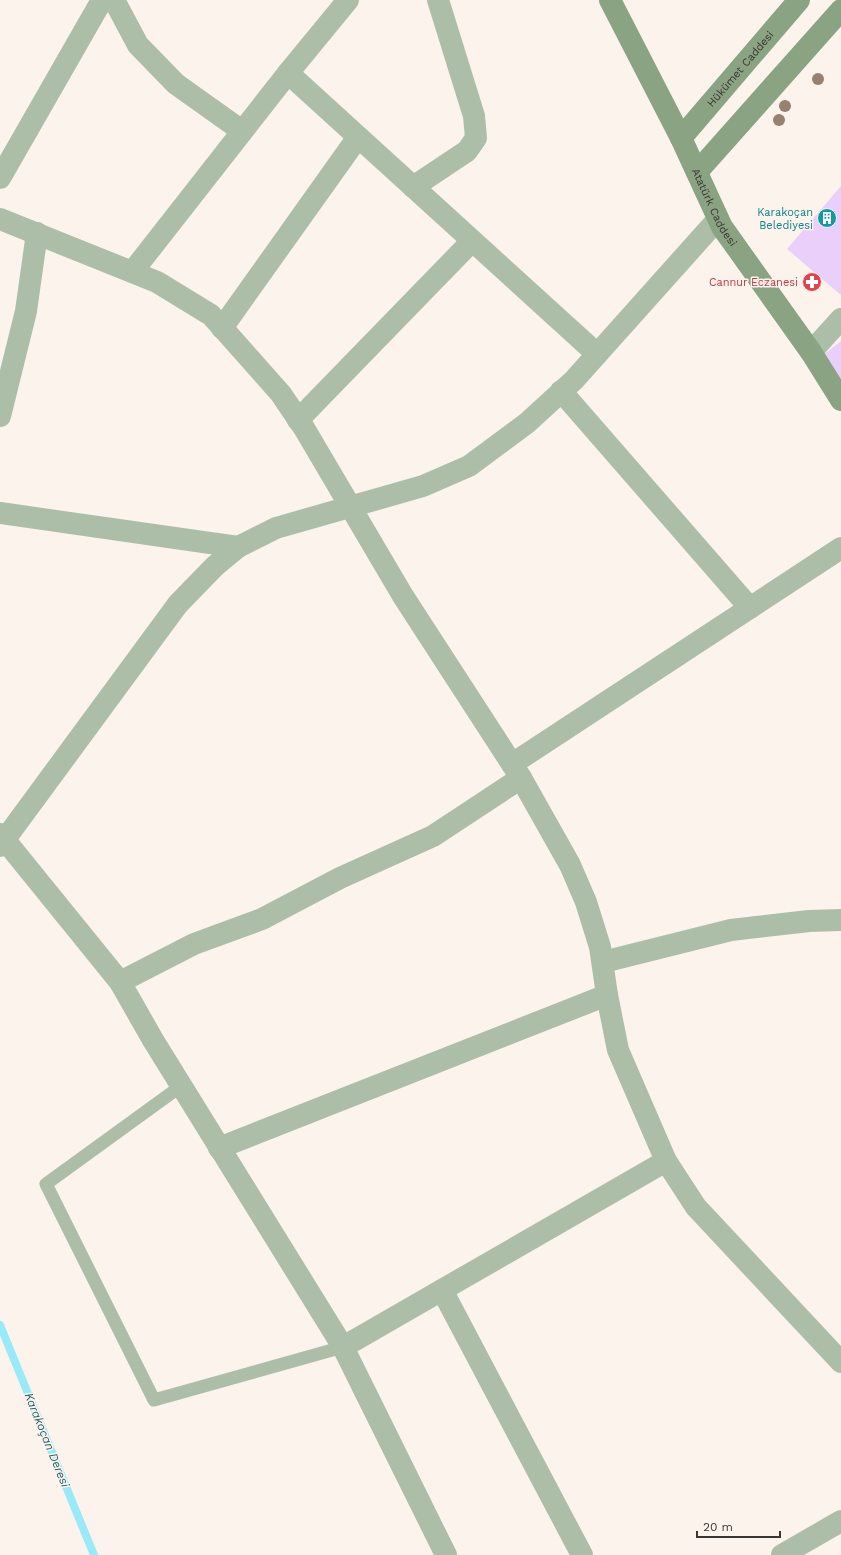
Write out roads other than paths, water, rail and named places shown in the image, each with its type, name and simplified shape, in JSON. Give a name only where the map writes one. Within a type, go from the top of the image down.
[{"type":"main road","name":"Atatürk Caddesi","points":[[610,0],[681,138],[722,227],[811,352],[841,400]]},
{"type":"main road","name":"Hükümet Caddesi","points":[[681,138],[799,0]]},
{"type":"main road","points":[[696,172],[841,10]]},
{"type":"street","points":[[0,178],[102,0]]},
{"type":"street","points":[[114,0],[138,45],[176,84],[242,131]]},
{"type":"street","points":[[133,271],[288,73],[348,0]]},
{"type":"street","points":[[413,187],[467,151],[476,138],[474,116],[438,0]]},
{"type":"street","points":[[288,73],[597,354]]},
{"type":"street","points":[[222,328],[358,137]]},
{"type":"street","points":[[0,218],[157,282],[211,315],[281,394],[298,420],[402,596],[517,771],[570,865],[584,896],[600,947],[607,995],[618,1050],[666,1161],[696,1208],[841,1362]]},
{"type":"street","points":[[446,1555],[343,1347],[181,1086],[120,982],[2,840],[178,604],[215,566],[238,547],[276,528],[423,486],[469,466],[527,423],[561,391],[597,354],[718,219]]},
{"type":"street","points":[[0,416],[26,311],[37,233]]},
{"type":"street","points":[[298,420],[472,241]]},
{"type":"street","points":[[811,352],[841,319]]},
{"type":"street","points":[[561,391],[750,608]]},
{"type":"street","points":[[0,513],[238,547]]},
{"type":"street","points":[[120,982],[194,944],[262,919],[340,878],[433,836],[517,771],[750,608],[841,548]]},
{"type":"street","points":[[603,962],[731,930],[809,920],[841,920]]},
{"type":"street","points":[[219,1148],[607,995]]},
{"type":"street","points":[[343,1347],[666,1161]]},
{"type":"street","points":[[442,1290],[582,1555]]},
{"type":"street","points":[[782,1555],[841,1520]]},
{"type":"lane","points":[[181,1086],[46,1184],[154,1400],[343,1347]]},
{"type":"waterway","name":"Karakoçan Deresi","points":[[0,1325],[94,1555]]},
{"type":"place","name":"Karakoçan Belediyesi","points":[[827,218]]},
{"type":"place","name":"Cannur Eczanesi","points":[[812,282]]}]
